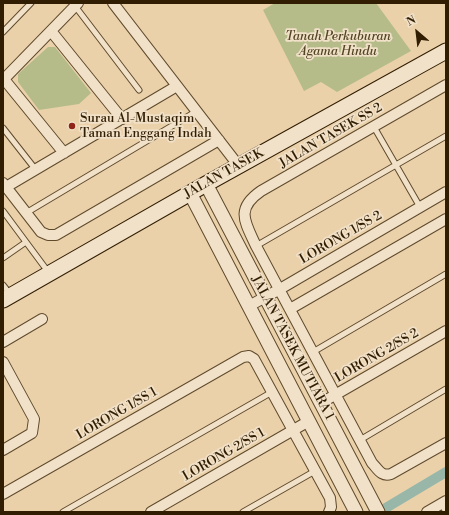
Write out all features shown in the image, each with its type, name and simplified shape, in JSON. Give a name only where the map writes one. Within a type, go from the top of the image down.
[{"type":"main road","name":"JALAN TASEK","points":[[6,294],[49,273],[238,165],[446,50]]},
{"type":"street","points":[[112,3],[238,165]]},
{"type":"street","points":[[64,153],[3,79],[77,4]]},
{"type":"street","points":[[51,31],[122,120]]},
{"type":"street","name":"JALAN TASEK SS 2","points":[[256,246],[244,221],[244,210],[249,199],[446,85]]},
{"type":"street","points":[[177,86],[36,170],[5,185],[41,232],[48,235],[56,235],[219,140]]},
{"type":"street","name":"JALAN TASEK MUTIARA 1","points":[[206,184],[375,507]]},
{"type":"street","name":"LORONG 1/SS 2","points":[[249,306],[446,192]]},
{"type":"street","name":"JALAN TASEK MUTIARA 1","points":[[190,193],[356,512]]},
{"type":"street","points":[[290,309],[446,220]]},
{"type":"street","points":[[256,246],[372,463],[381,473],[387,475],[391,474],[446,443]]},
{"type":"street","points":[[3,342],[42,319]]},
{"type":"street","name":"LORONG 2/SS 2","points":[[321,403],[446,331]]},
{"type":"street","name":"LORONG 1/SS 1","points":[[3,494],[243,356],[249,356],[254,359],[272,392]]},
{"type":"street","points":[[3,362],[34,419],[32,433],[3,450]]},
{"type":"street","points":[[272,392],[330,498],[331,507],[329,512]]},
{"type":"street","name":"LORONG 2/SS 1","points":[[151,512],[309,421]]},
{"type":"street","points":[[427,512],[444,505]]},
{"type":"lane","points":[[3,32],[31,3]]},
{"type":"lane","points":[[77,4],[138,90]]},
{"type":"lane","points":[[26,213],[196,111]]},
{"type":"lane","points":[[374,126],[420,207]]},
{"type":"lane","points":[[3,128],[36,170]]},
{"type":"lane","points":[[256,246],[446,136]]},
{"type":"lane","points":[[3,211],[49,273]]},
{"type":"lane","points":[[3,258],[26,242]]},
{"type":"lane","points":[[313,352],[446,274]]},
{"type":"lane","points":[[360,440],[446,389]]},
{"type":"lane","points":[[63,512],[272,392]]},
{"type":"lane","points":[[243,512],[315,471]]},
{"type":"green space","name":"Tanah Perkuburan Agama Hindu","points":[[275,3],[376,3],[411,51],[337,92],[321,82],[304,91],[263,10]]},
{"type":"green space","points":[[48,47],[55,47],[91,93],[79,104],[39,110],[18,82],[18,74]]},
{"type":"waterway","points":[[379,512],[446,472]]},
{"type":"place","name":"Surau Al-Mustaqim Taman Enggang Indah","points":[[72,126]]}]
